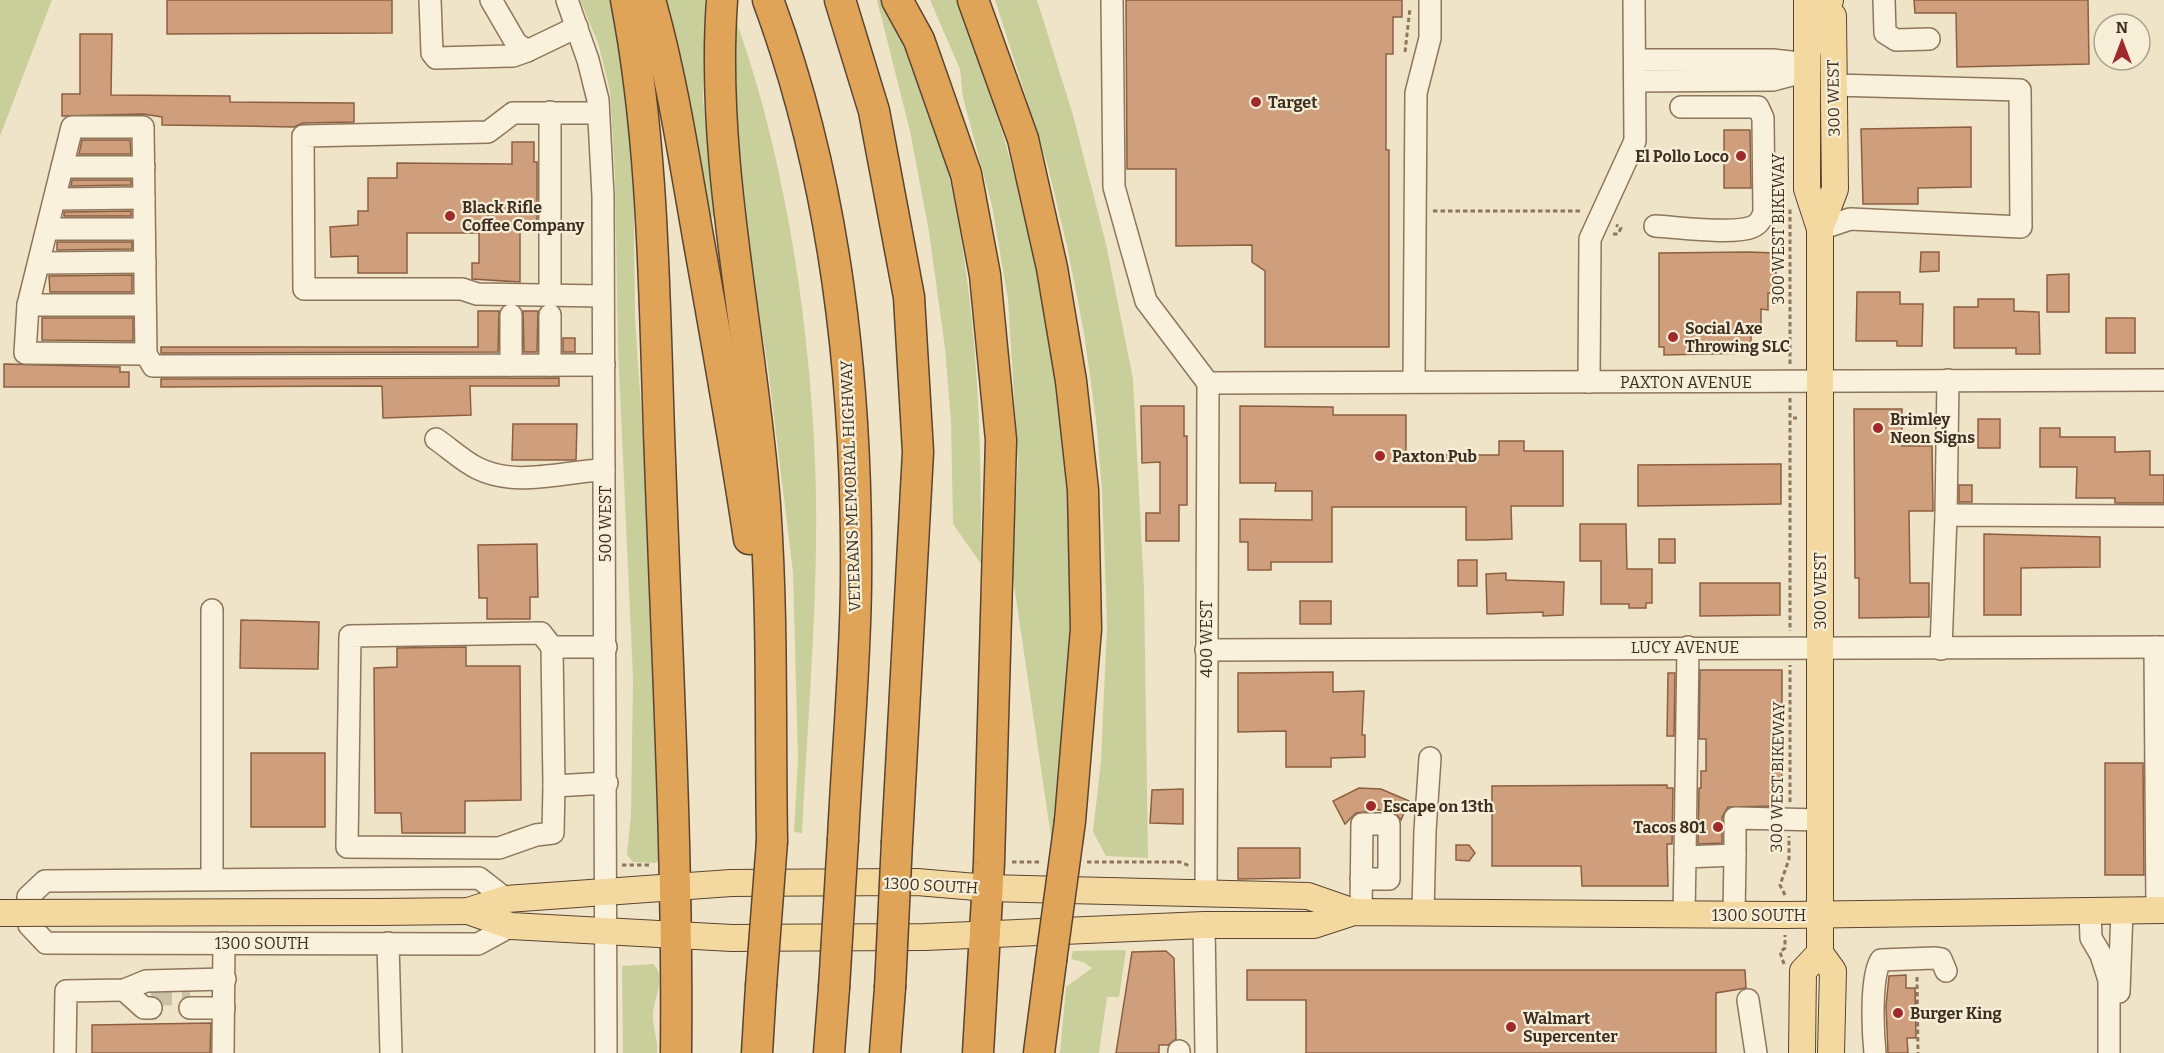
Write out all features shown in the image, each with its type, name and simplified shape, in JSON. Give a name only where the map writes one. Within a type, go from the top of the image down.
[{"type":"highway","points":[[626,0],[637,57],[651,230],[667,876],[677,936],[676,1053]]},
{"type":"highway","points":[[650,0],[667,71],[734,436],[753,564],[758,638],[770,696]]},
{"type":"highway","points":[[722,0],[720,72],[723,140],[765,506],[772,841],[757,1053]]},
{"type":"highway","name":"VETERANS MEMORIAL HIGHWAY","points":[[768,0],[790,58],[832,234],[850,383],[856,585],[829,1053]]},
{"type":"highway","points":[[840,0],[874,111],[909,297],[918,452],[885,1053]]},
{"type":"highway","points":[[897,0],[919,40],[966,174],[985,275],[1001,440],[988,888],[978,1053]]},
{"type":"highway","points":[[974,0],[1023,139],[1052,268],[1071,381],[1083,490],[1086,629],[1070,821],[1039,1053]]},
{"type":"main road","name":"300 WEST","points":[[1807,0],[1807,71],[1816,94],[1820,116],[1820,953],[1833,971],[1832,1053]]},
{"type":"main road","name":"300 WEST","points":[[1820,229],[1834,189],[1832,0]]},
{"type":"main road","points":[[1807,71],[1832,0]]},
{"type":"main road","name":"1300 SOUTH","points":[[0,913],[468,911],[506,899],[606,892],[667,876],[731,883],[917,882],[988,888],[1308,896],[1357,912]]},
{"type":"main road","points":[[1204,925],[1239,912],[1314,913],[1330,902]]},
{"type":"main road","name":"1300 SOUTH","points":[[468,911],[512,926],[606,933],[677,936],[913,938],[1204,925],[1314,925],[1357,912],[1820,915],[2161,910]]},
{"type":"main road","points":[[1802,1053],[1803,970],[1820,953]]},
{"type":"street","points":[[430,0],[432,53],[436,58],[513,56],[577,27]]},
{"type":"street","points":[[491,0],[516,43],[527,51]]},
{"type":"street","name":"500 WEST","points":[[567,0],[588,60],[598,113],[604,365],[606,1053]]},
{"type":"street","points":[[1113,0],[1114,187],[1146,301],[1208,383]]},
{"type":"street","points":[[1414,381],[1416,93],[1430,38],[1430,0]]},
{"type":"street","points":[[1589,382],[1590,239],[1635,141],[1635,0]]},
{"type":"street","points":[[1884,0],[1885,33],[1896,40],[1929,39]]},
{"type":"street","points":[[1635,70],[1773,80],[1807,71]]},
{"type":"street","points":[[1820,229],[1850,219],[2020,227],[2020,90],[1834,85]]},
{"type":"street","points":[[1655,226],[1694,229],[1749,228],[1760,223],[1764,213],[1763,118],[1758,107],[1682,107]]},
{"type":"street","points":[[598,113],[513,112],[488,132],[303,136],[304,289],[462,289],[477,294],[550,305],[603,296]]},
{"type":"street","points":[[550,112],[550,365]]},
{"type":"street","points":[[146,354],[25,353],[28,305],[72,127],[143,127],[146,354],[153,366],[604,365]]},
{"type":"street","points":[[62,167],[144,167]]},
{"type":"street","points":[[55,199],[144,198]]},
{"type":"street","points":[[48,229],[144,230]]},
{"type":"street","points":[[40,263],[145,262]]},
{"type":"street","points":[[28,305],[145,305]]},
{"type":"street","points":[[511,315],[511,365]]},
{"type":"street","points":[[1941,649],[1948,380]]},
{"type":"street","name":"PAXTON AVENUE","points":[[1208,383],[2164,380]]},
{"type":"street","name":"400 WEST","points":[[1206,895],[1208,383]]},
{"type":"street","points":[[436,439],[477,468],[506,476],[552,477],[574,471],[604,470]]},
{"type":"street","points":[[1946,515],[2164,516]]},
{"type":"street","points":[[212,610],[212,879]]},
{"type":"street","points":[[541,633],[552,648],[553,833],[536,835],[499,848],[347,847],[350,636],[541,633]]},
{"type":"street","points":[[552,648],[606,647]]},
{"type":"street","points":[[2160,647],[2161,910]]},
{"type":"street","name":"LUCY AVENUE","points":[[1206,650],[2160,647]]},
{"type":"street","points":[[1684,915],[1688,648]]},
{"type":"street","points":[[1424,912],[1425,831],[1430,758]]},
{"type":"street","points":[[554,786],[607,783]]},
{"type":"street","points":[[1734,915],[1736,818],[1820,820]]},
{"type":"street","points":[[1685,857],[1735,855]]},
{"type":"street","name":"1300 SOUTH","points":[[506,899],[479,878],[45,881],[28,897],[28,925],[46,944],[478,944],[512,926]]},
{"type":"street","points":[[1357,912],[1361,879]]},
{"type":"street","points":[[2105,911],[2091,938],[2116,975]]},
{"type":"street","points":[[2105,911],[2116,975],[2114,1022],[2109,1053]]},
{"type":"street","points":[[1204,925],[1206,1053]]},
{"type":"street","points":[[223,1053],[224,943]]},
{"type":"street","points":[[388,943],[391,1053]]},
{"type":"street","points":[[1875,1053],[1874,986],[1877,967],[1881,960],[1941,959],[1946,971]]},
{"type":"street","points":[[124,990],[146,981],[224,994]]},
{"type":"street","points":[[65,1053],[66,991],[124,990],[151,1001]]},
{"type":"street","points":[[190,1001],[224,994]]},
{"type":"street","points":[[1748,1000],[1756,1053]]},
{"type":"street","points":[[2114,1022],[2119,1053]]},
{"type":"path","name":"300 WEST BIKEWAY","points":[[1790,199],[1790,361]]},
{"type":"path","points":[[1427,211],[1586,211]]},
{"type":"path","points":[[1790,400],[1791,628]]},
{"type":"path","name":"300 WEST BIKEWAY","points":[[1780,889],[1786,862],[1790,859],[1790,664]]},
{"type":"path","points":[[1012,862],[1046,862]]},
{"type":"path","points":[[1080,862],[1180,862],[1183,866]]},
{"type":"path","points":[[629,865],[667,876]]},
{"type":"path","points":[[1780,952],[1785,967]]},
{"type":"path","points":[[1906,978],[1918,977],[1918,1053]]},
{"type":"green space","points":[[0,0],[52,0],[0,136]]},
{"type":"green space","points":[[580,0],[616,0],[633,142],[635,317],[646,484],[660,856],[656,863],[633,862],[627,855],[631,814],[633,678],[618,349],[615,177],[610,91],[598,43]]},
{"type":"green space","points":[[666,0],[705,0],[703,100],[717,216],[705,218]]},
{"type":"green space","points":[[877,0],[889,0],[924,86],[933,114],[959,225],[974,338],[978,394],[981,564],[953,524],[951,422],[945,348],[929,232],[910,131]]},
{"type":"green space","points":[[930,0],[960,0],[982,66],[1021,200],[1037,268],[1061,405],[1072,544],[1073,617],[1059,833],[1051,837],[1012,571],[1018,460],[1008,299],[992,206],[963,98],[960,69]]},
{"type":"green space","points":[[995,0],[1037,0],[1073,115],[1106,244],[1133,379],[1144,587],[1148,858],[1106,856],[1093,832],[1101,761],[1107,625],[1102,490],[1096,420],[1084,333],[1067,246],[1047,163]]},
{"type":"green space","points":[[734,15],[752,67],[780,178],[800,292],[812,406],[816,554],[802,833],[794,832],[798,759],[793,572],[768,368],[741,203],[729,70]]},
{"type":"green space","points":[[1126,950],[1119,997],[1107,997],[1099,1053],[1060,1053],[1066,987],[1092,968],[1083,962],[1071,959],[1073,951]]},
{"type":"green space","points":[[653,964],[659,976],[653,1012],[657,1053],[623,1053],[622,966]]},
{"type":"building","points":[[167,0],[392,0],[392,33],[167,34]]},
{"type":"building","name":"Target","points":[[1126,0],[1402,0],[1402,17],[1393,17],[1393,54],[1386,54],[1386,150],[1389,150],[1389,347],[1265,347],[1265,271],[1252,262],[1252,245],[1176,246],[1176,169],[1127,169]]},
{"type":"building","points":[[1914,0],[2088,0],[2089,64],[1957,67],[1956,13],[1915,13]]},
{"type":"building","points":[[80,34],[112,34],[111,95],[230,96],[230,102],[354,103],[354,122],[303,123],[294,127],[162,125],[162,117],[143,114],[62,116],[62,94],[80,94]]},
{"type":"building","points":[[1971,127],[1971,187],[1918,188],[1918,204],[1863,204],[1861,129]]},
{"type":"building","name":"El Pollo Loco","points":[[1724,130],[1750,130],[1751,188],[1724,188]]},
{"type":"building","points":[[82,140],[130,140],[131,154],[79,154]]},
{"type":"building","name":"Black Rifle Coffee Company","points":[[512,142],[534,142],[534,162],[537,162],[537,230],[520,230],[520,282],[472,279],[472,263],[479,263],[479,233],[407,233],[407,273],[358,273],[358,256],[331,257],[330,227],[358,225],[358,211],[368,211],[368,178],[397,178],[397,163],[512,164]]},
{"type":"building","points":[[72,180],[131,180],[131,185],[71,186]]},
{"type":"building","points":[[131,211],[131,216],[64,216],[64,212]]},
{"type":"building","points":[[57,242],[132,242],[132,249],[57,250]]},
{"type":"building","points":[[1921,252],[1939,252],[1939,271],[1920,272]]},
{"type":"building","points":[[1659,253],[1776,253],[1776,293],[1768,293],[1768,310],[1761,309],[1761,325],[1751,325],[1751,353],[1664,355],[1664,347],[1659,347]]},
{"type":"building","points":[[2069,274],[2069,312],[2047,312],[2047,275]]},
{"type":"building","points":[[132,275],[132,292],[50,292],[49,276]]},
{"type":"building","points":[[1857,292],[1900,292],[1900,304],[1923,304],[1922,346],[1897,346],[1897,341],[1856,341]]},
{"type":"building","points":[[1978,299],[2014,299],[2014,311],[2039,312],[2040,354],[2016,354],[2016,348],[1954,348],[1954,307],[1978,307]]},
{"type":"building","points":[[478,311],[499,311],[498,352],[161,353],[161,347],[478,347]]},
{"type":"building","points":[[523,311],[538,311],[537,352],[524,352]]},
{"type":"building","points":[[42,318],[133,318],[133,341],[42,340]]},
{"type":"building","points":[[2106,318],[2135,318],[2135,353],[2106,353]]},
{"type":"building","points":[[563,338],[575,338],[575,352],[563,352]]},
{"type":"building","points":[[4,364],[120,367],[120,372],[129,372],[129,387],[4,387]]},
{"type":"building","points":[[559,378],[559,386],[470,386],[471,415],[383,418],[382,386],[161,387],[161,379]]},
{"type":"building","points":[[1141,406],[1184,406],[1184,436],[1187,436],[1187,505],[1179,505],[1179,541],[1146,541],[1146,513],[1160,513],[1160,462],[1142,463]]},
{"type":"building","points":[[1240,406],[1333,407],[1333,415],[1406,415],[1406,455],[1499,455],[1499,441],[1524,441],[1524,451],[1563,451],[1563,506],[1511,506],[1512,539],[1483,540],[1466,540],[1466,507],[1332,507],[1332,562],[1271,562],[1271,570],[1248,570],[1248,542],[1240,542],[1240,519],[1312,520],[1312,491],[1275,491],[1276,483],[1240,483]]},
{"type":"building","points":[[1854,409],[1902,409],[1902,446],[1932,446],[1933,511],[1909,511],[1910,583],[1929,583],[1929,617],[1859,618],[1859,578],[1855,578]]},
{"type":"building","points":[[1978,419],[2000,419],[2000,448],[1978,448]]},
{"type":"building","points":[[513,424],[577,424],[576,460],[512,460]]},
{"type":"building","points":[[2040,428],[2060,428],[2060,437],[2115,437],[2115,452],[2150,451],[2150,475],[2164,475],[2164,503],[2115,503],[2115,498],[2076,498],[2077,467],[2040,467]]},
{"type":"building","points":[[1781,464],[1781,504],[1638,506],[1638,465]]},
{"type":"building","points":[[1959,485],[1972,485],[1972,502],[1959,502]]},
{"type":"building","points":[[1580,524],[1626,524],[1627,569],[1652,569],[1652,603],[1646,603],[1646,608],[1629,608],[1629,604],[1601,604],[1601,561],[1580,561]]},
{"type":"building","points":[[1984,534],[2100,537],[2100,567],[2021,568],[2021,615],[1984,615]]},
{"type":"building","points":[[1659,539],[1675,539],[1675,563],[1659,563]]},
{"type":"building","points":[[537,544],[538,597],[530,597],[530,619],[487,619],[487,598],[479,598],[478,545]]},
{"type":"building","points":[[1458,560],[1477,560],[1477,586],[1458,586]]},
{"type":"building","points":[[1506,573],[1506,580],[1564,582],[1563,615],[1543,616],[1543,612],[1487,614],[1486,574]]},
{"type":"building","points":[[1700,583],[1780,583],[1780,615],[1700,616]]},
{"type":"building","points":[[1300,601],[1331,601],[1331,624],[1300,624]]},
{"type":"building","points":[[241,620],[319,622],[318,669],[240,668]]},
{"type":"building","points":[[466,647],[466,666],[520,666],[521,800],[465,801],[465,833],[402,833],[401,813],[375,813],[374,668],[397,667],[397,648]]},
{"type":"building","points":[[1700,670],[1782,670],[1782,806],[1728,807],[1722,817],[1722,843],[1698,844],[1699,788],[1701,788],[1701,771],[1706,771],[1706,739],[1699,739]]},
{"type":"building","points":[[1333,672],[1333,692],[1364,691],[1362,735],[1365,735],[1365,757],[1331,758],[1331,767],[1286,767],[1286,731],[1238,732],[1238,673]]},
{"type":"building","points":[[1668,673],[1675,673],[1674,736],[1667,736]]},
{"type":"building","points":[[251,753],[325,753],[325,827],[251,827]]},
{"type":"building","points":[[2105,763],[2143,763],[2144,875],[2105,875]]},
{"type":"building","points":[[1667,785],[1667,788],[1673,788],[1672,844],[1667,844],[1668,886],[1582,886],[1581,866],[1492,866],[1492,786]]},
{"type":"building","name":"Escape on 13th","points":[[1359,788],[1381,789],[1409,801],[1401,820],[1395,813],[1374,809],[1374,811],[1356,813],[1345,824],[1333,801]]},
{"type":"building","points":[[1183,789],[1183,824],[1150,823],[1152,790]]},
{"type":"building","points":[[1456,845],[1469,845],[1475,853],[1469,861],[1456,860]]},
{"type":"building","points":[[1238,848],[1300,848],[1300,878],[1238,879]]},
{"type":"building","points":[[1166,951],[1174,958],[1176,1039],[1168,1045],[1159,1045],[1159,1053],[1116,1053],[1132,952]]},
{"type":"building","name":"Walmart Supercenter","points":[[1247,970],[1745,970],[1746,988],[1716,993],[1716,1053],[1306,1053],[1306,1000],[1247,1000]]},
{"type":"building","name":"Burger King","points":[[1906,975],[1906,988],[1915,988],[1916,1038],[1907,1038],[1908,1053],[1888,1053],[1886,1006],[1889,976]]},
{"type":"building","points":[[211,1023],[210,1053],[92,1053],[92,1025]]},
{"type":"tunnel","points":[[151,995],[190,995]]},
{"type":"place","name":"Target","points":[[1256,102]]},
{"type":"place","name":"El Pollo Loco","points":[[1741,156]]},
{"type":"place","name":"Black Rifle Coffee Company","points":[[450,216]]},
{"type":"place","name":"Social Axe Throwing SLC","points":[[1673,337]]},
{"type":"place","name":"Brimley Neon Signs","points":[[1878,428]]},
{"type":"place","name":"Paxton Pub","points":[[1380,456]]},
{"type":"place","name":"Escape on 13th","points":[[1371,806]]},
{"type":"place","name":"Tacos 801","points":[[1718,827]]},
{"type":"place","name":"Burger King","points":[[1898,1013]]},
{"type":"place","name":"Walmart Supercenter","points":[[1511,1027]]}]
